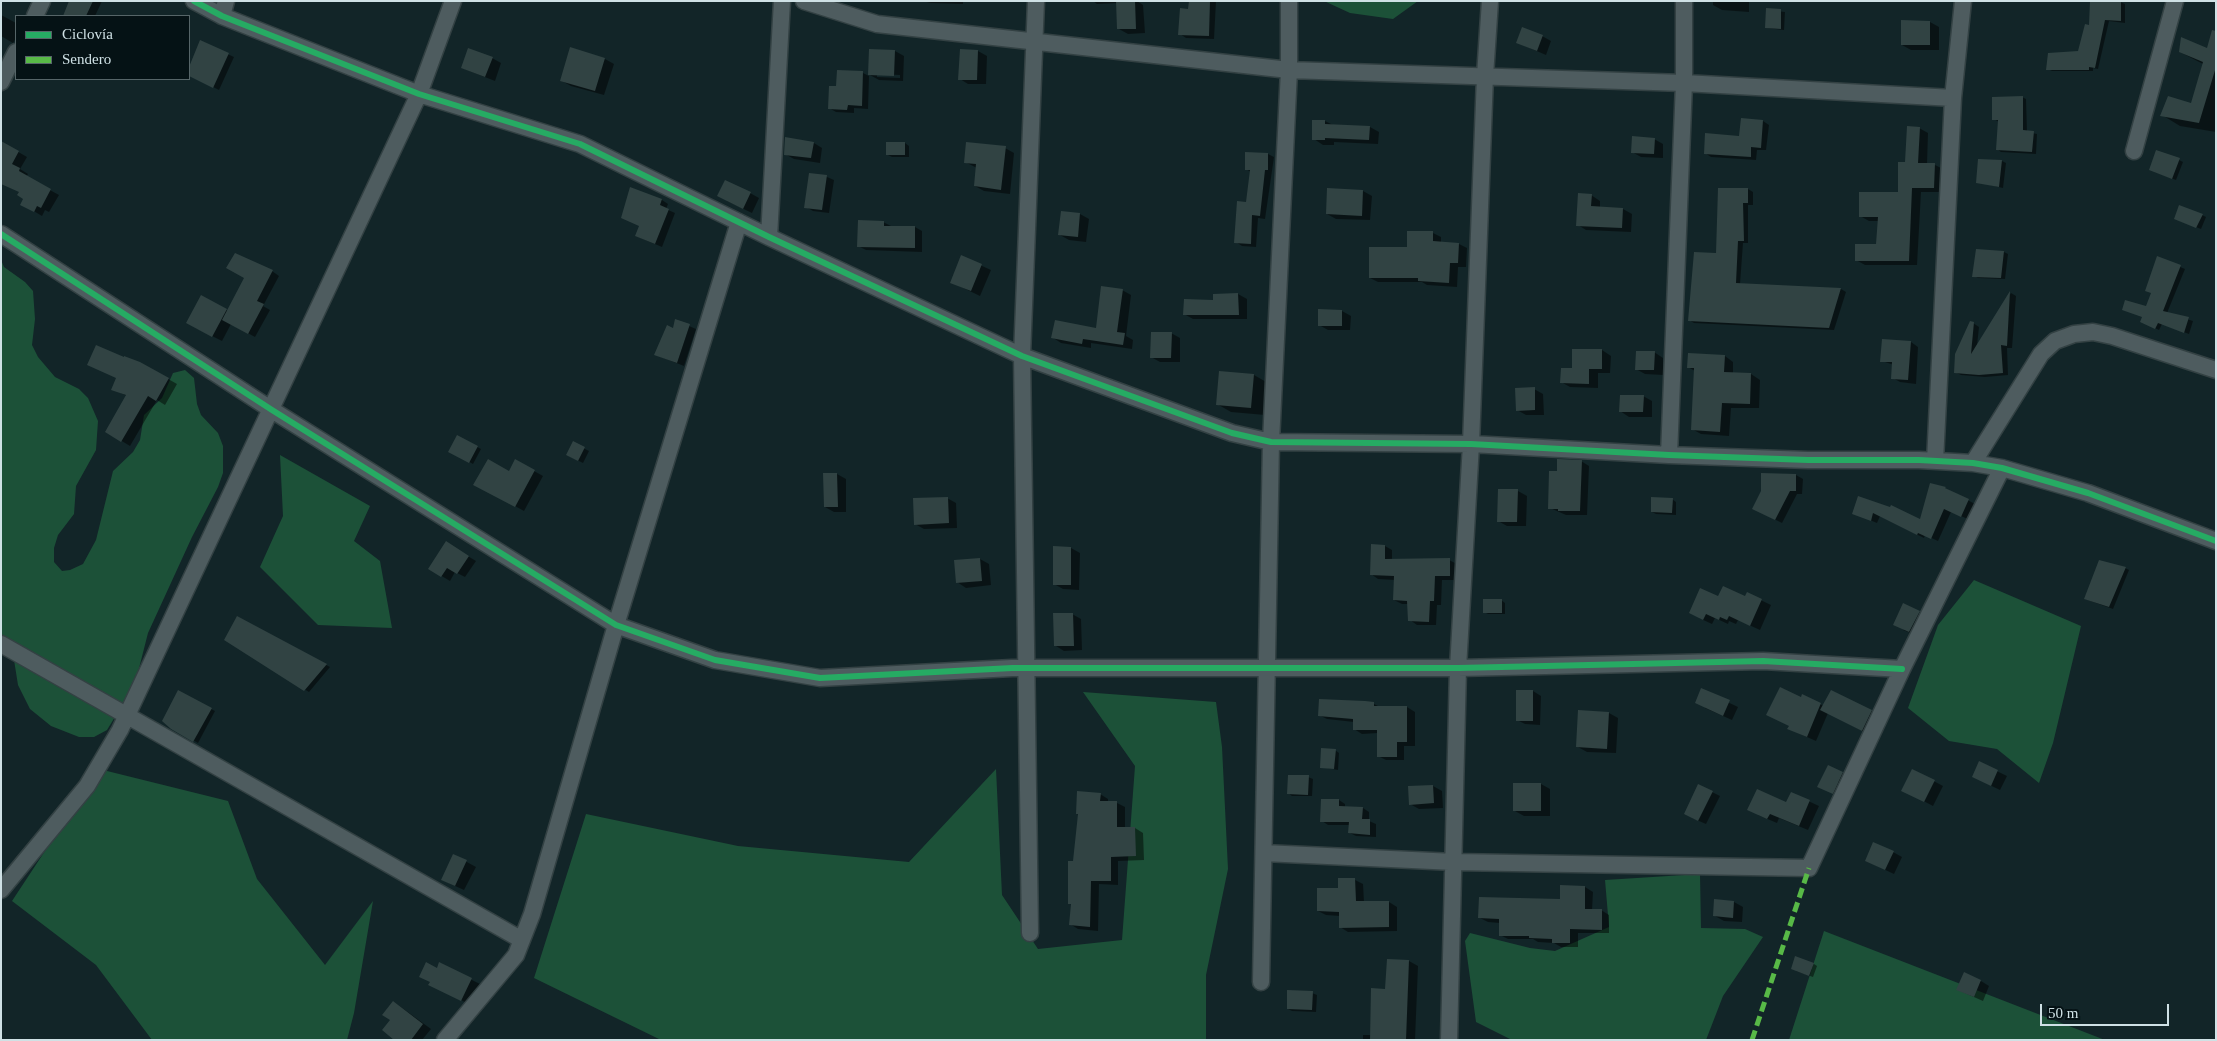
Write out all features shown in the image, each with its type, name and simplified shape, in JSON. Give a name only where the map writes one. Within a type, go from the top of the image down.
[{"type":"street","points":[[35,15],[42,1]]},
{"type":"street","points":[[194,1],[224,8],[419,94],[580,144],[769,237],[1022,356],[1232,433],[1271,442],[1471,444],[1669,455],[1973,463],[2002,468],[2088,493],[2216,542]]},
{"type":"street","points":[[1,890],[87,786],[127,715],[419,94],[453,1]]},
{"type":"street","points":[[769,237],[782,1]]},
{"type":"street","points":[[804,1],[877,24],[1289,70],[1684,83],[1952,98]]},
{"type":"street","points":[[1030,933],[1022,356],[1036,1]]},
{"type":"street","points":[[1261,982],[1271,442],[1289,70],[1289,1]]},
{"type":"street","points":[[1449,1040],[1458,668],[1471,444],[1484,76],[1490,1]]},
{"type":"street","points":[[1669,455],[1684,83],[1684,1]]},
{"type":"street","points":[[1935,461],[1952,98],[1963,1]]},
{"type":"street","points":[[2134,151],[2175,1]]},
{"type":"street","points":[[1,82],[15,54]]},
{"type":"street","points":[[445,1040],[516,955],[532,914],[616,625],[739,222]]},
{"type":"street","points":[[1,234],[272,410],[616,625],[715,660],[820,678],[1026,668],[1458,668],[1763,661],[1902,669]]},
{"type":"street","points":[[1973,463],[2041,354],[2055,341],[2074,334],[2093,332],[2112,336],[2216,370]]},
{"type":"street","points":[[1264,854],[1454,862],[1809,868],[1902,669],[2002,468]]},
{"type":"street","points":[[1,644],[522,940]]},
{"type":"green space","points":[[1324,1],[1418,1],[1393,19],[1350,13]]},
{"type":"green space","points":[[1,260],[4,267],[25,282],[33,291],[35,319],[32,345],[38,357],[55,377],[79,389],[88,398],[98,421],[96,450],[76,486],[74,514],[58,535],[54,548],[54,562],[62,571],[70,570],[83,564],[96,540],[113,471],[133,452],[140,440],[144,415],[162,398],[173,373],[185,370],[194,378],[197,404],[201,415],[218,433],[223,446],[223,473],[218,487],[192,537],[148,633],[135,684],[107,730],[94,737],[79,737],[51,726],[30,709],[18,685],[14,660],[1,644]]},
{"type":"green space","points":[[280,455],[370,506],[354,541],[380,561],[392,628],[318,625],[260,567],[283,516]]},
{"type":"green space","points":[[1974,580],[2081,626],[2053,743],[2039,783],[1997,749],[1949,741],[1908,708],[1938,625]]},
{"type":"green space","points":[[1083,692],[1216,702],[1222,747],[1228,869],[1206,975],[1206,1040],[661,1040],[534,978],[586,814],[738,846],[909,862],[996,769],[1002,895],[1038,949],[1122,940],[1135,766]]},
{"type":"green space","points":[[99,769],[228,801],[257,879],[325,965],[373,901],[354,1013],[347,1040],[152,1040],[96,965],[12,901]]},
{"type":"green space","points":[[1700,874],[1701,928],[1745,929],[1763,937],[1723,996],[1706,1040],[1512,1040],[1476,1022],[1465,941],[1470,933],[1530,948],[1555,951],[1609,927],[1605,880]]},
{"type":"green space","points":[[1824,931],[2105,1040],[1789,1040]]},
{"type":"building","points":[[69,1],[93,1],[86,15],[63,15]]},
{"type":"building","points":[[1116,1],[1135,1],[1136,29],[1117,29]]},
{"type":"building","points":[[1189,1],[1210,1],[1209,36],[1178,35],[1180,8],[1188,9]]},
{"type":"building","points":[[2090,1],[2121,1],[2121,21],[2105,20],[2095,68],[2089,67],[2089,70],[2046,70],[2048,53],[2078,51],[2085,24],[2089,25]]},
{"type":"building","points":[[1766,8],[1781,9],[1781,29],[1765,28]]},
{"type":"building","points":[[1901,20],[1930,21],[1930,45],[1901,45]]},
{"type":"building","points":[[1522,27],[1543,35],[1537,51],[1516,43]]},
{"type":"building","points":[[2212,30],[2216,31],[2216,67],[2199,123],[2160,116],[2168,96],[2191,103],[2203,62],[2179,52],[2181,37],[2207,48]]},
{"type":"building","points":[[200,40],[229,53],[213,88],[190,76],[190,65]]},
{"type":"building","points":[[570,47],[605,58],[595,91],[560,81]]},
{"type":"building","points":[[468,48],[493,57],[485,77],[461,68]]},
{"type":"building","points":[[869,49],[895,50],[894,76],[868,75]]},
{"type":"building","points":[[960,49],[978,50],[977,80],[958,80]]},
{"type":"building","points":[[837,70],[863,71],[862,106],[848,105],[847,110],[828,109],[829,86],[836,86]]},
{"type":"building","points":[[2023,96],[2023,130],[2034,131],[2032,152],[1996,150],[1998,120],[1992,120],[1992,97]]},
{"type":"building","points":[[1741,118],[1763,120],[1761,148],[1751,147],[1751,157],[1704,154],[1705,133],[1739,136]]},
{"type":"building","points":[[1312,120],[1325,120],[1325,124],[1370,126],[1369,140],[1325,138],[1325,140],[1312,140]]},
{"type":"building","points":[[1907,126],[1920,127],[1918,163],[1935,163],[1934,188],[1912,188],[1909,261],[1855,261],[1855,244],[1876,244],[1878,217],[1859,217],[1859,192],[1898,192],[1898,162],[1905,162]]},
{"type":"building","points":[[1632,136],[1655,138],[1654,154],[1631,153]]},
{"type":"building","points":[[785,137],[814,142],[811,158],[784,155]]},
{"type":"building","points":[[1,141],[19,151],[12,164],[20,168],[19,171],[51,189],[41,208],[37,206],[34,212],[20,205],[23,199],[17,195],[19,192],[1,184]]},
{"type":"building","points":[[886,142],[905,142],[905,155],[886,155]]},
{"type":"building","points":[[966,142],[1006,146],[1001,190],[974,186],[976,164],[964,163]]},
{"type":"building","points":[[2156,150],[2180,158],[2172,179],[2149,170]]},
{"type":"building","points":[[1245,152],[1268,153],[1268,170],[1265,170],[1260,216],[1252,215],[1251,244],[1234,243],[1237,201],[1246,202],[1250,170],[1245,170]]},
{"type":"building","points":[[1978,159],[2002,160],[1999,187],[1976,183]]},
{"type":"building","points":[[809,173],[827,175],[822,210],[804,208]]},
{"type":"building","points":[[725,180],[751,192],[743,209],[717,196]]},
{"type":"building","points":[[630,187],[662,199],[660,205],[669,209],[655,244],[635,236],[639,226],[621,218]]},
{"type":"building","points":[[1327,188],[1363,190],[1362,216],[1326,214]]},
{"type":"building","points":[[1718,188],[1748,188],[1748,203],[1743,203],[1744,241],[1738,241],[1736,283],[1841,288],[1829,328],[1688,321],[1694,252],[1716,253]]},
{"type":"building","points":[[1578,193],[1592,194],[1591,206],[1623,208],[1622,228],[1576,226]]},
{"type":"building","points":[[2179,205],[2203,214],[2196,228],[2174,219]]},
{"type":"building","points":[[1061,211],[1080,213],[1078,237],[1058,235]]},
{"type":"building","points":[[858,220],[884,221],[884,226],[915,226],[915,248],[857,247]]},
{"type":"building","points":[[1407,231],[1433,231],[1433,241],[1459,243],[1458,263],[1450,263],[1449,283],[1418,281],[1418,278],[1369,278],[1369,247],[1407,247]]},
{"type":"building","points":[[1976,249],[2004,251],[2001,278],[1972,277]]},
{"type":"building","points":[[235,253],[273,270],[257,301],[264,304],[248,334],[222,320],[244,278],[226,268]]},
{"type":"building","points":[[961,255],[982,264],[971,291],[950,283]]},
{"type":"building","points":[[2157,256],[2181,265],[2163,311],[2189,317],[2184,333],[2158,323],[2155,329],[2140,322],[2142,317],[2122,310],[2125,300],[2146,306],[2151,293],[2145,291]]},
{"type":"building","points":[[1101,286],[1123,289],[1117,332],[1125,333],[1123,345],[1083,339],[1082,344],[1051,338],[1055,320],[1096,328]]},
{"type":"building","points":[[2010,291],[2007,346],[2001,345],[2003,373],[1979,375],[1954,373],[1955,354],[1970,321],[1974,322],[1971,354]]},
{"type":"building","points":[[1238,293],[1239,315],[1183,315],[1184,299],[1213,300],[1213,294]]},
{"type":"building","points":[[201,295],[227,309],[212,337],[186,323]]},
{"type":"building","points":[[1318,309],[1342,310],[1342,326],[1318,326]]},
{"type":"building","points":[[675,319],[690,324],[677,363],[654,355],[667,325],[673,328]]},
{"type":"building","points":[[1151,332],[1172,332],[1171,358],[1150,358]]},
{"type":"building","points":[[1882,339],[1911,341],[1908,380],[1891,379],[1892,362],[1880,362]]},
{"type":"building","points":[[96,345],[140,362],[169,378],[156,401],[148,396],[121,442],[105,432],[126,395],[111,390],[116,378],[87,365]]},
{"type":"building","points":[[1572,349],[1602,349],[1602,369],[1589,369],[1589,384],[1560,383],[1561,368],[1572,368]]},
{"type":"building","points":[[1636,351],[1655,351],[1654,370],[1635,370]]},
{"type":"building","points":[[1688,353],[1725,355],[1724,372],[1751,373],[1750,404],[1722,403],[1720,432],[1691,430],[1694,368],[1687,368]]},
{"type":"building","points":[[1219,371],[1254,374],[1251,408],[1216,405]]},
{"type":"building","points":[[1535,387],[1535,410],[1516,411],[1515,388]]},
{"type":"building","points":[[1620,395],[1644,395],[1643,412],[1619,412]]},
{"type":"building","points":[[457,435],[478,446],[469,463],[448,452]]},
{"type":"building","points":[[573,441],[585,447],[578,461],[566,455]]},
{"type":"building","points":[[488,459],[509,471],[515,459],[535,470],[515,507],[473,485]]},
{"type":"building","points":[[1557,459],[1582,460],[1580,511],[1548,509],[1549,471],[1557,471]]},
{"type":"building","points":[[823,473],[837,473],[838,507],[824,507]]},
{"type":"building","points":[[1761,473],[1796,474],[1796,491],[1790,491],[1775,520],[1752,509],[1761,491]]},
{"type":"building","points":[[1930,483],[1946,487],[1969,499],[1961,517],[1944,509],[1931,539],[1918,533],[1917,535],[1873,513],[1871,521],[1852,514],[1858,496],[1890,507],[1891,505],[1920,519]]},
{"type":"building","points":[[1498,489],[1518,489],[1517,522],[1497,522]]},
{"type":"building","points":[[948,497],[949,523],[914,525],[913,498]]},
{"type":"building","points":[[1651,497],[1673,498],[1672,513],[1651,512]]},
{"type":"building","points":[[446,541],[469,556],[457,574],[447,568],[441,577],[428,569]]},
{"type":"building","points":[[1371,544],[1385,545],[1385,559],[1450,558],[1450,576],[1435,576],[1434,601],[1430,601],[1429,622],[1408,621],[1407,601],[1393,600],[1394,576],[1370,575]]},
{"type":"building","points":[[1053,546],[1071,547],[1071,585],[1053,585]]},
{"type":"building","points":[[980,558],[982,581],[956,583],[954,560]]},
{"type":"building","points":[[2099,560],[2126,567],[2109,607],[2084,599]]},
{"type":"building","points":[[1723,586],[1745,596],[1747,592],[1762,599],[1750,626],[1729,616],[1727,620],[1720,617],[1719,620],[1706,614],[1703,620],[1689,613],[1700,588],[1718,596]]},
{"type":"building","points":[[1483,599],[1502,599],[1502,613],[1483,613]]},
{"type":"building","points":[[1903,603],[1920,611],[1909,632],[1893,625]]},
{"type":"building","points":[[1053,613],[1073,613],[1074,646],[1054,646]]},
{"type":"building","points":[[237,616],[327,664],[304,691],[224,640]]},
{"type":"building","points":[[1780,687],[1801,697],[1802,694],[1821,703],[1807,737],[1787,729],[1789,726],[1766,715]]},
{"type":"building","points":[[1701,688],[1730,700],[1723,716],[1695,703]]},
{"type":"building","points":[[178,690],[212,708],[193,742],[171,729],[162,721]]},
{"type":"building","points":[[1516,690],[1533,690],[1533,721],[1516,721]]},
{"type":"building","points":[[1831,690],[1872,710],[1862,731],[1820,710]]},
{"type":"building","points":[[1319,699],[1374,702],[1374,706],[1407,706],[1407,742],[1397,742],[1397,757],[1377,757],[1377,730],[1353,730],[1353,719],[1318,716]]},
{"type":"building","points":[[1578,710],[1609,712],[1607,749],[1576,747]]},
{"type":"building","points":[[1321,748],[1336,749],[1334,769],[1320,768]]},
{"type":"building","points":[[1979,761],[1998,770],[1991,786],[1972,777]]},
{"type":"building","points":[[1828,765],[1843,772],[1833,794],[1817,787]]},
{"type":"building","points":[[1912,769],[1935,780],[1924,802],[1901,791]]},
{"type":"building","points":[[1288,775],[1309,775],[1308,795],[1287,794]]},
{"type":"building","points":[[1513,783],[1541,783],[1541,811],[1513,811]]},
{"type":"building","points":[[1698,784],[1713,791],[1698,821],[1684,814]]},
{"type":"building","points":[[1433,785],[1434,803],[1409,805],[1408,786]]},
{"type":"building","points":[[1757,789],[1786,802],[1791,792],[1810,800],[1799,826],[1770,814],[1767,819],[1747,810]]},
{"type":"building","points":[[1077,791],[1101,793],[1100,801],[1117,801],[1117,827],[1135,827],[1136,856],[1111,857],[1111,881],[1091,881],[1090,927],[1069,925],[1071,904],[1068,904],[1068,861],[1073,861],[1078,814],[1076,814]]},
{"type":"building","points":[[1321,799],[1339,799],[1339,806],[1363,807],[1362,819],[1370,819],[1370,835],[1348,833],[1349,822],[1320,822]]},
{"type":"building","points":[[1873,842],[1894,851],[1885,870],[1865,861]]},
{"type":"building","points":[[453,854],[467,860],[455,886],[441,880]]},
{"type":"building","points":[[1338,878],[1355,878],[1356,901],[1389,901],[1389,927],[1339,928],[1339,912],[1317,911],[1317,888],[1338,888]]},
{"type":"building","points":[[1560,885],[1585,886],[1585,909],[1602,909],[1602,930],[1570,929],[1570,943],[1552,943],[1552,939],[1529,938],[1529,936],[1499,936],[1499,919],[1478,918],[1479,897],[1560,899]]},
{"type":"building","points":[[1714,899],[1734,901],[1733,918],[1713,916]]},
{"type":"building","points":[[1795,956],[1814,963],[1809,976],[1791,969]]},
{"type":"building","points":[[1387,959],[1409,960],[1406,1040],[1370,1040],[1371,988],[1385,989]]},
{"type":"building","points":[[426,962],[437,968],[439,962],[472,978],[461,1001],[428,985],[430,982],[419,977]]},
{"type":"building","points":[[1964,972],[1981,980],[1974,997],[1956,990]]},
{"type":"building","points":[[1287,990],[1313,991],[1312,1010],[1287,1009]]},
{"type":"building","points":[[393,1001],[423,1024],[411,1040],[394,1040],[382,1030],[390,1020],[382,1015]]},
{"type":"marked path","points":[[1752,1040],[1809,868]]},
{"type":"cycle path","points":[[194,1],[222,16],[419,94],[580,144],[769,237],[1022,356],[1232,433],[1271,442],[1471,444],[1669,455],[1808,460],[1919,460],[1973,463],[2002,468],[2088,493],[2216,541]]},
{"type":"cycle path","points":[[1,234],[272,410],[616,625],[715,660],[820,678],[1012,668],[1458,668],[1763,661],[1902,669]]}]
